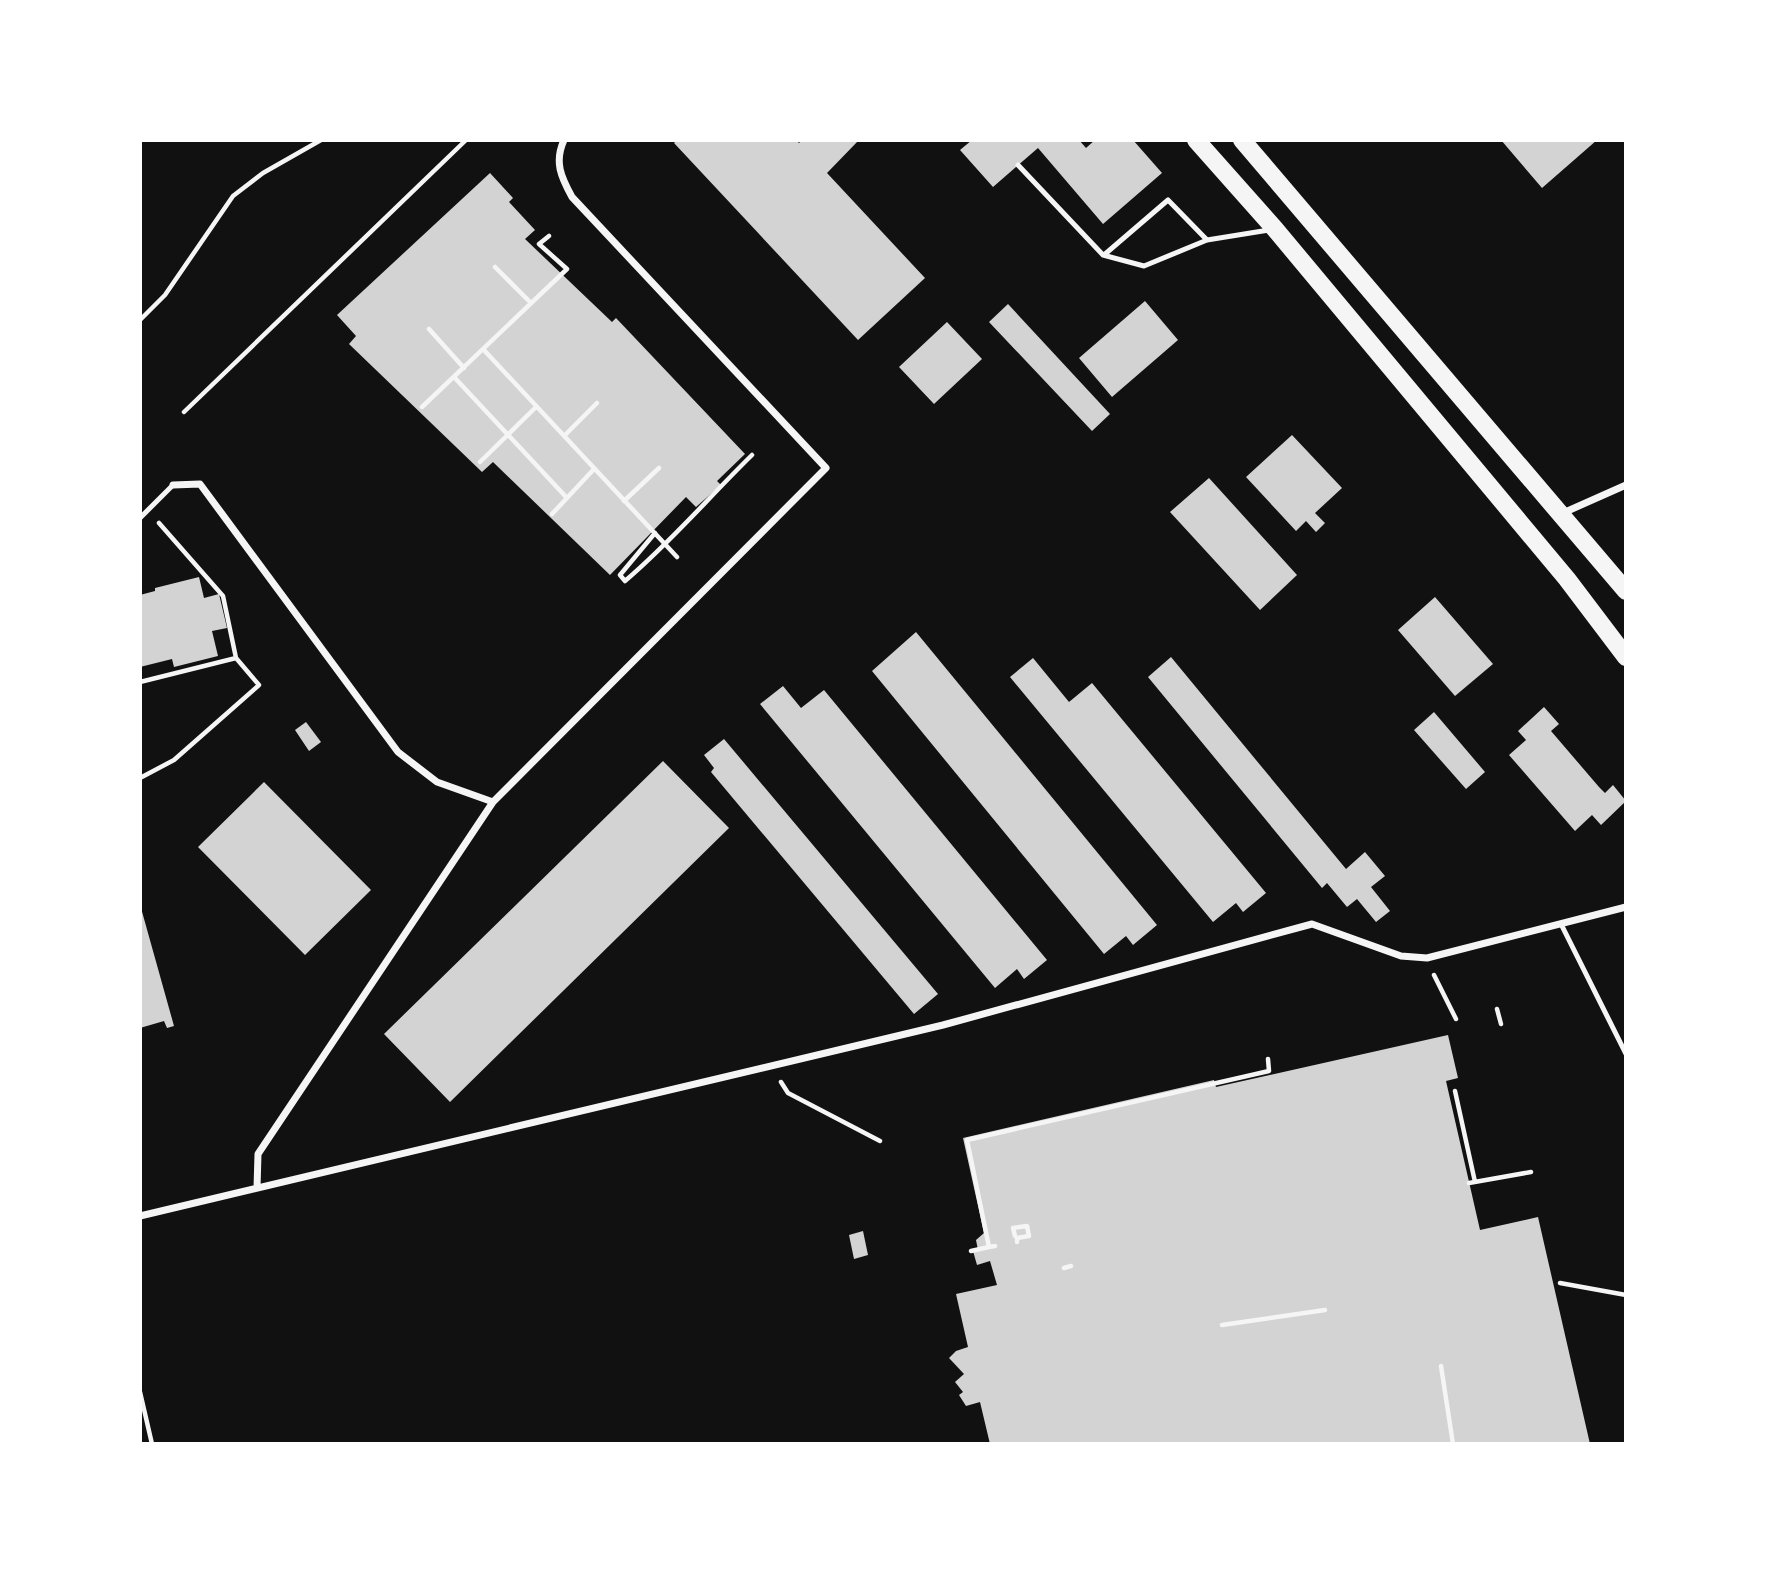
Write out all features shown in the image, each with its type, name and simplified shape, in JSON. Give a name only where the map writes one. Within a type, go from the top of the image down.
[{"type":"main road","points":[[1196,140],[1275,229],[1567,579],[1626,657]]},
{"type":"main road","points":[[1242,140],[1562,513],[1626,592]]},
{"type":"street","points":[[257,1188],[258,1154],[493,802],[826,468],[572,197],[560,176],[558,153],[564,140]]},
{"type":"street","points":[[173,485],[200,484],[398,752],[437,782],[493,802]]},
{"type":"street","points":[[1562,513],[1626,485]]},
{"type":"street","points":[[140,1216],[943,1025],[1312,924],[1401,956],[1427,958],[1626,907]]},
{"type":"lane","points":[[1018,165],[1103,255],[1144,266],[1206,240],[1275,229]]},
{"type":"lane","points":[[1103,255],[1168,200],[1206,240]]},
{"type":"lane","points":[[140,518],[173,485]]},
{"type":"lane","points":[[1561,924],[1626,1054]]},
{"type":"path","points":[[140,320],[165,295],[233,196],[263,173],[321,140]]},
{"type":"path","points":[[184,412],[466,140]]},
{"type":"path","points":[[422,407],[567,269],[539,244],[549,236]]},
{"type":"path","points":[[495,267],[531,303]]},
{"type":"path","points":[[429,329],[464,368]]},
{"type":"path","points":[[483,349],[677,558]]},
{"type":"path","points":[[454,377],[567,498]]},
{"type":"path","points":[[564,436],[597,403]]},
{"type":"path","points":[[480,462],[536,407]]},
{"type":"path","points":[[655,533],[620,575],[625,581],[666,546],[694,512],[752,456]]},
{"type":"path","points":[[624,501],[659,468]]},
{"type":"path","points":[[552,514],[594,469]]},
{"type":"path","points":[[140,778],[174,760],[260,685],[236,658],[223,596],[148,511]]},
{"type":"path","points":[[140,682],[236,658]]},
{"type":"path","points":[[1427,958],[1456,1019]]},
{"type":"path","points":[[1497,1009],[1501,1024]]},
{"type":"path","points":[[971,1251],[992,1247],[967,1140],[1269,1071],[1268,1059]]},
{"type":"path","points":[[772,1066],[788,1093],[880,1141]]},
{"type":"path","points":[[1455,1091],[1472,1182],[1531,1172]]},
{"type":"path","points":[[1064,1268],[1071,1265]]},
{"type":"path","points":[[1560,1283],[1626,1295]]},
{"type":"path","points":[[1222,1325],[1325,1310]]},
{"type":"path","points":[[1441,1366],[1453,1444]]},
{"type":"path","points":[[140,1392],[152,1444]]},
{"type":"building","points":[[677,140],[796,140],[799,143],[802,140],[859,140],[827,173],[925,278],[858,340],[674,143]]},
{"type":"building","points":[[972,140],[1079,140],[1086,148],[1095,140],[1133,140],[1162,173],[1103,224],[1038,148],[993,187],[960,150]]},
{"type":"building","points":[[1501,140],[1597,140],[1542,188]]},
{"type":"building","points":[[490,173],[513,198],[509,202],[535,230],[525,239],[612,322],[616,318],[745,454],[717,481],[721,485],[696,507],[686,497],[610,575],[493,462],[482,472],[349,344],[356,336],[337,315]]},
{"type":"building","points":[[1145,301],[1178,340],[1112,397],[1079,358]]},
{"type":"building","points":[[1008,304],[1110,414],[1092,431],[989,322]]},
{"type":"building","points":[[947,322],[982,359],[934,404],[899,367]]},
{"type":"building","points":[[1292,435],[1342,488],[1315,513],[1325,523],[1316,532],[1306,521],[1296,531],[1246,477]]},
{"type":"building","points":[[1209,478],[1297,575],[1260,610],[1170,512]]},
{"type":"building","points":[[199,577],[204,598],[219,594],[227,628],[212,631],[218,656],[174,667],[172,659],[140,667],[140,595],[155,591],[155,588]]},
{"type":"building","points":[[1435,597],[1493,664],[1455,696],[1398,630]]},
{"type":"building","points":[[916,632],[1157,925],[1133,945],[1126,936],[1104,954],[872,671]]},
{"type":"building","points":[[1171,657],[1346,869],[1365,852],[1385,876],[1371,887],[1390,911],[1376,922],[1357,899],[1347,907],[1327,883],[1322,888],[1148,677]]},
{"type":"building","points":[[1033,658],[1069,702],[1092,683],[1266,893],[1243,912],[1236,903],[1213,922],[1010,677]]},
{"type":"building","points":[[783,686],[801,708],[824,690],[1047,960],[1024,979],[1017,969],[995,988],[760,704]]},
{"type":"building","points":[[1544,707],[1559,724],[1551,731],[1599,787],[1605,793],[1613,785],[1626,801],[1601,825],[1592,815],[1575,831],[1509,755],[1526,740],[1518,731]]},
{"type":"building","points":[[1434,712],[1485,772],[1466,789],[1414,730]]},
{"type":"building","points":[[306,722],[321,742],[309,751],[295,730]]},
{"type":"building","points":[[724,739],[938,994],[914,1014],[711,772],[714,768],[704,755]]},
{"type":"building","points":[[663,761],[729,828],[450,1102],[384,1034]]},
{"type":"building","points":[[264,782],[371,890],[305,955],[198,847]]},
{"type":"building","points":[[141,908],[174,1026],[167,1028],[164,1021],[140,1028]]},
{"type":"building","points":[[1448,1035],[1458,1078],[1446,1081],[1480,1230],[1538,1217],[1590,1444],[990,1444],[980,1402],[966,1406],[959,1395],[963,1392],[955,1382],[964,1374],[949,1358],[956,1351],[968,1347],[956,1294],[997,1285],[990,1261],[977,1265],[973,1251],[978,1250],[976,1240],[984,1233],[963,1138],[1214,1080],[1216,1087]]},
{"type":"building","points":[[863,1231],[868,1255],[854,1259],[849,1235]]}]
